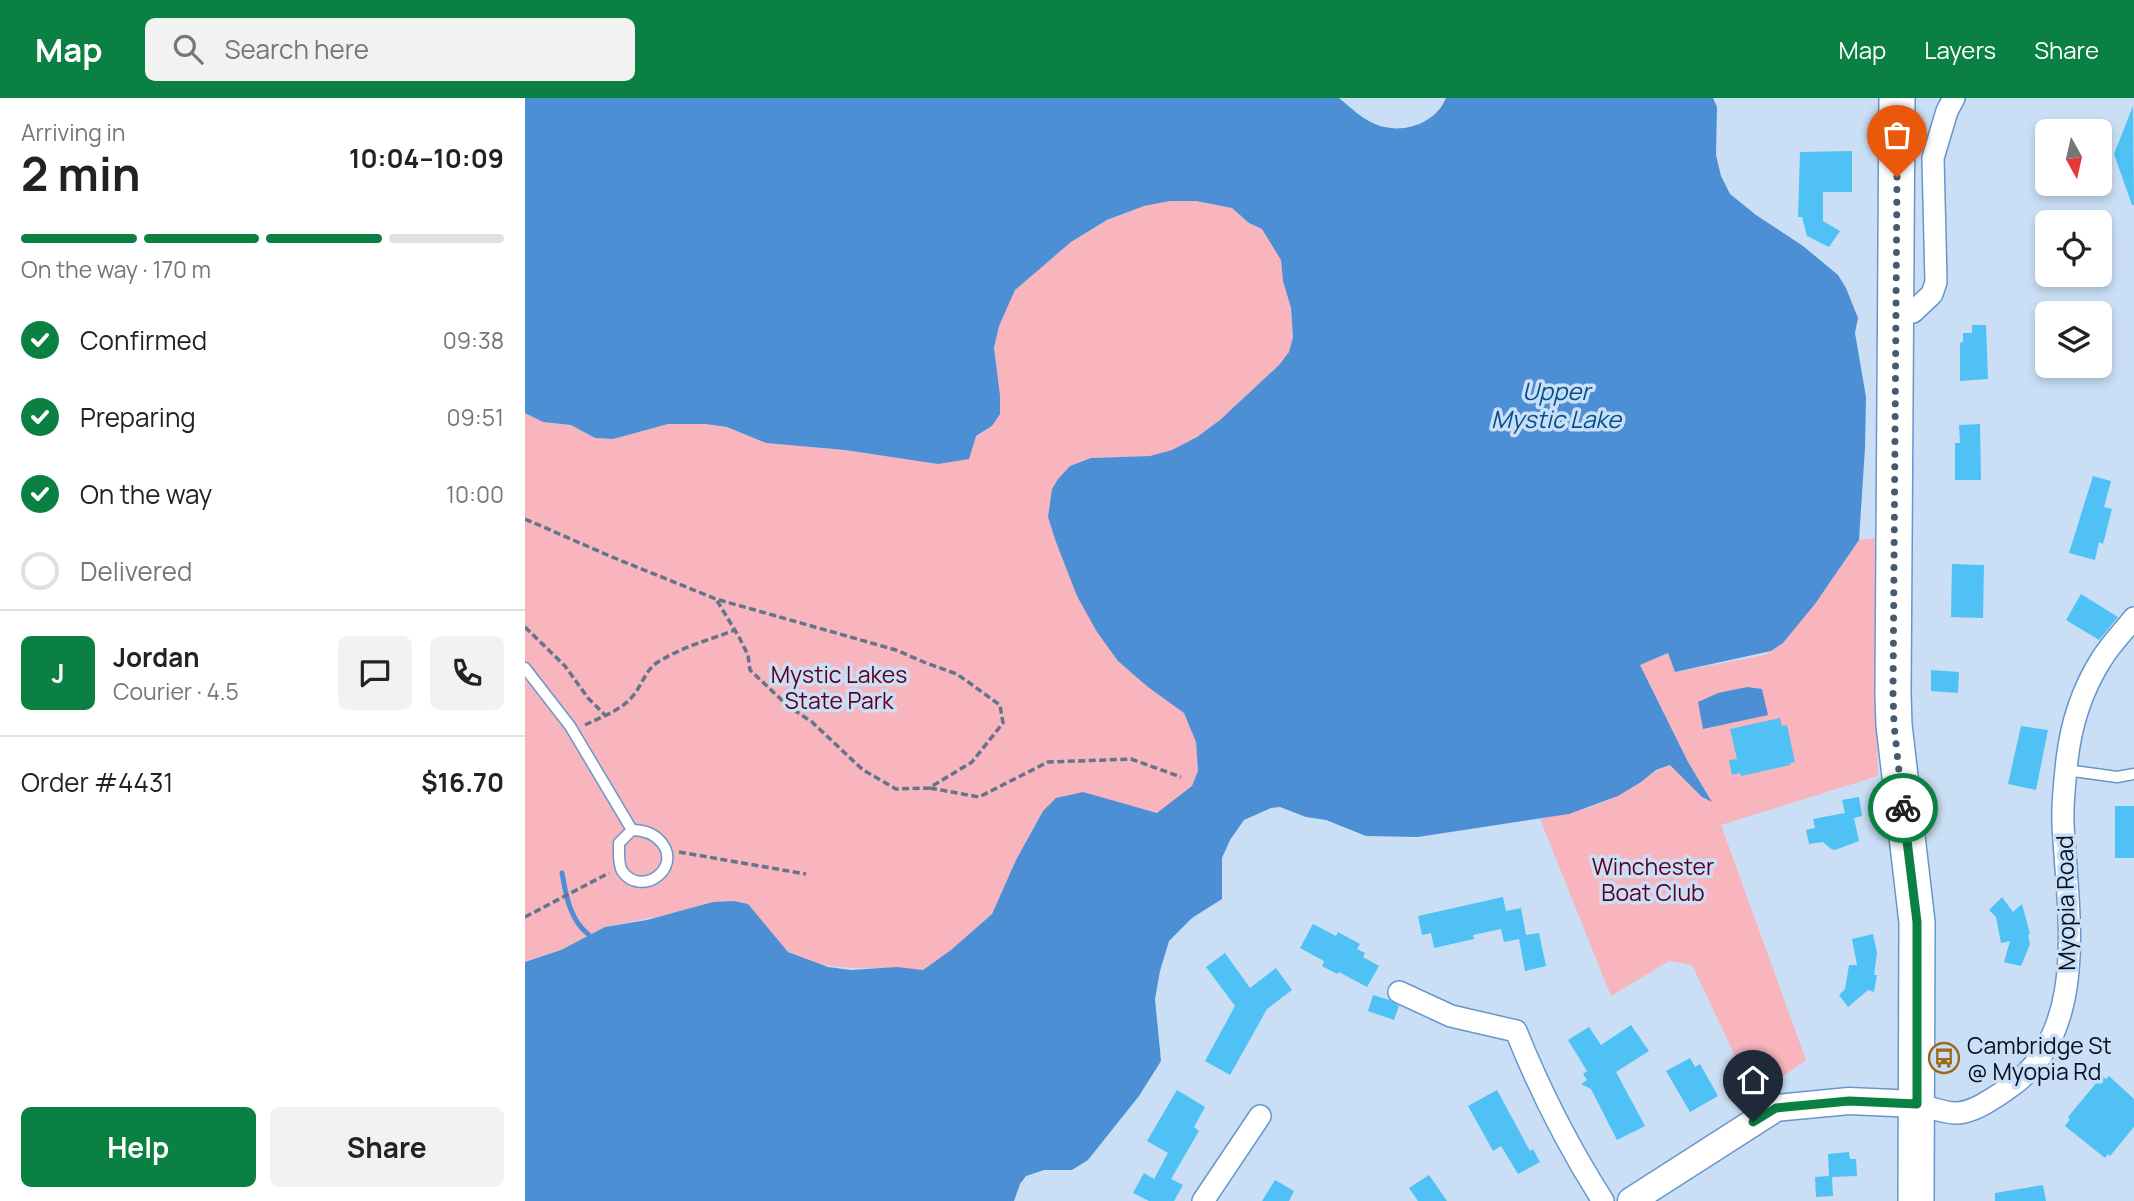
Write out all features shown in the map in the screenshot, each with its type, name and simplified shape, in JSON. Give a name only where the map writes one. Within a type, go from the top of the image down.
[{"type":"highway","points":[[1897,98],[1893,694],[1894,725],[1917,922],[1916,1201]]},
{"type":"street","points":[[1897,312],[1913,312],[1932,294],[1936,282],[1933,158],[1947,111],[1954,98]]},
{"type":"street","name":"Myopia Road","points":[[1917,1104],[1958,1113],[1982,1105],[2023,1079],[2055,1032],[2067,994],[2069,891],[2063,821],[2067,770],[2078,706],[2101,660],[2134,618]]},
{"type":"street","points":[[1399,992],[1451,1016],[1516,1031],[1536,1082],[1570,1149],[1603,1201]]},
{"type":"street","points":[[1631,1201],[1776,1108],[1849,1101],[1917,1104]]},
{"type":"street","points":[[1203,1201],[1260,1116]]},
{"type":"lane","points":[[525,668],[574,731],[632,830]]},
{"type":"lane","points":[[2067,770],[2117,777],[2134,774]]},
{"type":"lane","points":[[632,830],[650,833],[659,839],[667,850],[667,863],[662,873],[653,881],[640,882],[628,876],[621,867],[619,843],[632,830]]},
{"type":"path","points":[[525,519],[716,598],[896,650],[957,674],[1000,705],[1003,723],[972,762],[929,788]]},
{"type":"path","points":[[716,598],[748,655],[750,670],[788,706],[812,722],[863,770],[896,789],[929,788],[979,797],[1048,762],[1131,759],[1181,777]]},
{"type":"path","points":[[525,627],[565,666],[605,715]]},
{"type":"path","points":[[574,731],[624,706],[635,695],[656,662],[698,642],[735,630]]},
{"type":"path","points":[[667,850],[806,874]]},
{"type":"path","points":[[525,917],[621,867]]},
{"type":"green space","name":"Mystic Lakes State Park","points":[[1170,201],[1196,201],[1232,208],[1249,223],[1262,228],[1281,260],[1283,281],[1291,308],[1293,337],[1289,352],[1279,365],[1220,420],[1197,437],[1172,450],[1150,456],[1091,458],[1070,466],[1058,479],[1048,517],[1077,596],[1148,687],[1185,713],[1196,742],[1198,771],[1192,787],[1158,813],[1122,804],[1043,811],[1016,860],[992,914],[951,950],[923,970],[850,968],[806,960],[787,950],[769,934],[753,910],[676,913],[605,927],[561,950],[525,962],[525,413],[543,422],[571,425],[595,438],[613,439],[668,424],[706,423],[727,427],[766,443],[845,450],[938,464],[992,426],[1000,395],[994,348],[999,326],[1015,290],[1071,242],[1106,221],[1144,206]]},
{"type":"green space","name":"Winchester Boat Club","points":[[1875,538],[1878,776],[1721,825],[1806,1060],[1754,1096],[1692,965],[1669,961],[1611,996],[1540,819],[1600,804],[1671,765],[1702,797],[1711,801],[1688,762],[1640,665],[1668,653],[1676,672],[1765,655],[1783,643],[1815,604],[1859,540]]},
{"type":"water","name":"Upper Mystic Lake","points":[[525,98],[1339,98],[1370,122],[1385,127],[1406,128],[1434,115],[1446,98],[1713,98],[1717,107],[1716,155],[1721,176],[1730,194],[1803,246],[1838,275],[1858,318],[1855,333],[1866,397],[1859,540],[1815,604],[1783,643],[1771,651],[1675,672],[1668,653],[1640,665],[1688,762],[1712,802],[1702,797],[1670,765],[1656,770],[1618,796],[1569,814],[1418,837],[1366,836],[1326,820],[1306,817],[1280,807],[1271,808],[1244,820],[1222,858],[1222,899],[1192,918],[1169,941],[1155,999],[1161,1061],[1139,1096],[1088,1160],[1072,1170],[1044,1170],[1026,1176],[1014,1201],[525,1201],[525,962],[561,950],[605,927],[647,920],[713,902],[734,901],[748,904],[788,952],[828,967],[851,970],[897,967],[923,970],[951,950],[992,914],[1016,860],[1043,811],[1056,798],[1083,792],[1157,813],[1192,786],[1198,771],[1196,742],[1184,713],[1118,661],[1097,632],[1077,596],[1048,517],[1052,489],[1070,466],[1091,458],[1150,456],[1172,450],[1197,437],[1220,420],[1279,365],[1289,352],[1293,337],[1291,308],[1283,281],[1281,260],[1262,229],[1249,223],[1232,208],[1196,201],[1170,201],[1144,206],[1107,220],[1071,242],[1015,290],[999,326],[994,348],[1000,414],[992,426],[976,436],[969,459],[938,464],[845,450],[766,443],[727,427],[706,424],[668,424],[613,439],[595,438],[571,425],[543,422],[525,413]]},
{"type":"water","points":[[1747,687],[1762,689],[1768,715],[1703,729],[1698,702],[1718,693]]},
{"type":"building","points":[[2133,106],[2134,205],[2132,205],[2114,154]]},
{"type":"building","points":[[1852,151],[1852,192],[1823,192],[1823,221],[1840,231],[1829,247],[1807,236],[1802,217],[1798,217],[1800,152]]},
{"type":"building","points":[[1972,325],[1986,325],[1988,379],[1960,381],[1960,343],[1963,342],[1963,333],[1972,333]]},
{"type":"building","points":[[1980,424],[1981,480],[1955,480],[1955,443],[1960,443],[1959,425]]},
{"type":"building","points":[[2093,476],[2111,481],[2104,507],[2112,509],[2103,544],[2099,542],[2095,560],[2069,553]]},
{"type":"building","points":[[1952,564],[1984,565],[1983,618],[1951,617]]},
{"type":"building","points":[[2081,594],[2118,617],[2099,640],[2066,620]]},
{"type":"building","points":[[1931,670],[1959,672],[1958,693],[1931,691]]},
{"type":"building","points":[[1780,718],[1782,726],[1787,725],[1795,762],[1741,776],[1740,773],[1732,775],[1729,760],[1737,759],[1730,729]]},
{"type":"building","points":[[2021,726],[2048,730],[2036,790],[2008,784]]},
{"type":"building","points":[[1859,797],[1862,816],[1854,818],[1859,841],[1835,850],[1823,842],[1809,844],[1806,830],[1815,828],[1813,819],[1845,813],[1842,800]]},
{"type":"building","points":[[2115,806],[2134,806],[2134,858],[2115,858]]},
{"type":"building","points":[[1503,897],[1506,911],[1521,908],[1526,935],[1539,933],[1546,966],[1525,971],[1519,939],[1504,942],[1501,929],[1473,935],[1474,939],[1434,948],[1431,933],[1422,935],[1418,916]]},
{"type":"building","points":[[2002,897],[2013,912],[2022,904],[2030,944],[2021,966],[2004,962],[2010,941],[2001,943],[1996,917],[1989,910]]},
{"type":"building","points":[[1313,924],[1336,936],[1338,932],[1360,944],[1357,949],[1365,953],[1363,957],[1379,966],[1367,987],[1322,966],[1324,961],[1300,948]]},
{"type":"building","points":[[1873,934],[1877,953],[1874,992],[1868,990],[1848,1007],[1839,995],[1845,989],[1849,965],[1857,965],[1852,939]]},
{"type":"building","points":[[1225,953],[1250,988],[1276,968],[1292,990],[1267,1009],[1230,1075],[1205,1061],[1235,1006],[1206,967]]},
{"type":"building","points":[[1373,995],[1399,1006],[1394,1020],[1368,1011]]},
{"type":"building","points":[[1631,1025],[1649,1051],[1616,1072],[1645,1126],[1617,1140],[1591,1089],[1581,1084],[1587,1080],[1583,1074],[1587,1071],[1568,1040],[1589,1027],[1601,1045]]},
{"type":"building","points":[[1690,1058],[1695,1067],[1700,1064],[1718,1096],[1690,1112],[1666,1071]]},
{"type":"building","points":[[2102,1076],[2106,1079],[2109,1076],[2134,1099],[2134,1127],[2110,1156],[2108,1154],[2105,1158],[2065,1126],[2070,1119],[2068,1117]]},
{"type":"building","points":[[1177,1090],[1205,1107],[1194,1127],[1199,1131],[1171,1179],[1183,1185],[1174,1201],[1149,1201],[1133,1193],[1144,1173],[1154,1179],[1168,1153],[1147,1141]]},
{"type":"building","points":[[1497,1090],[1530,1151],[1533,1149],[1540,1162],[1518,1174],[1501,1146],[1493,1151],[1468,1106]]},
{"type":"building","points":[[1849,1152],[1850,1159],[1856,1159],[1857,1176],[1832,1177],[1833,1196],[1816,1197],[1815,1177],[1829,1176],[1828,1154]]},
{"type":"building","points":[[1429,1175],[1447,1201],[1418,1201],[1409,1188]]},
{"type":"building","points":[[1275,1180],[1294,1191],[1289,1201],[1262,1201]]},
{"type":"building","points":[[2043,1185],[2046,1201],[1995,1201],[1995,1193]]},
{"type":"waterway","points":[[562,873],[573,915],[589,935]]},
{"type":"way so far","points":[[1897,177],[1893,694],[1903,808]]},
{"type":"place","name":"Cambridge St @ Myopia Rd","points":[[1944,1058]]},
{"type":"route","points":[[1753,1122],[1776,1108],[1849,1101],[1917,1104],[1917,922],[1903,808]]}]
